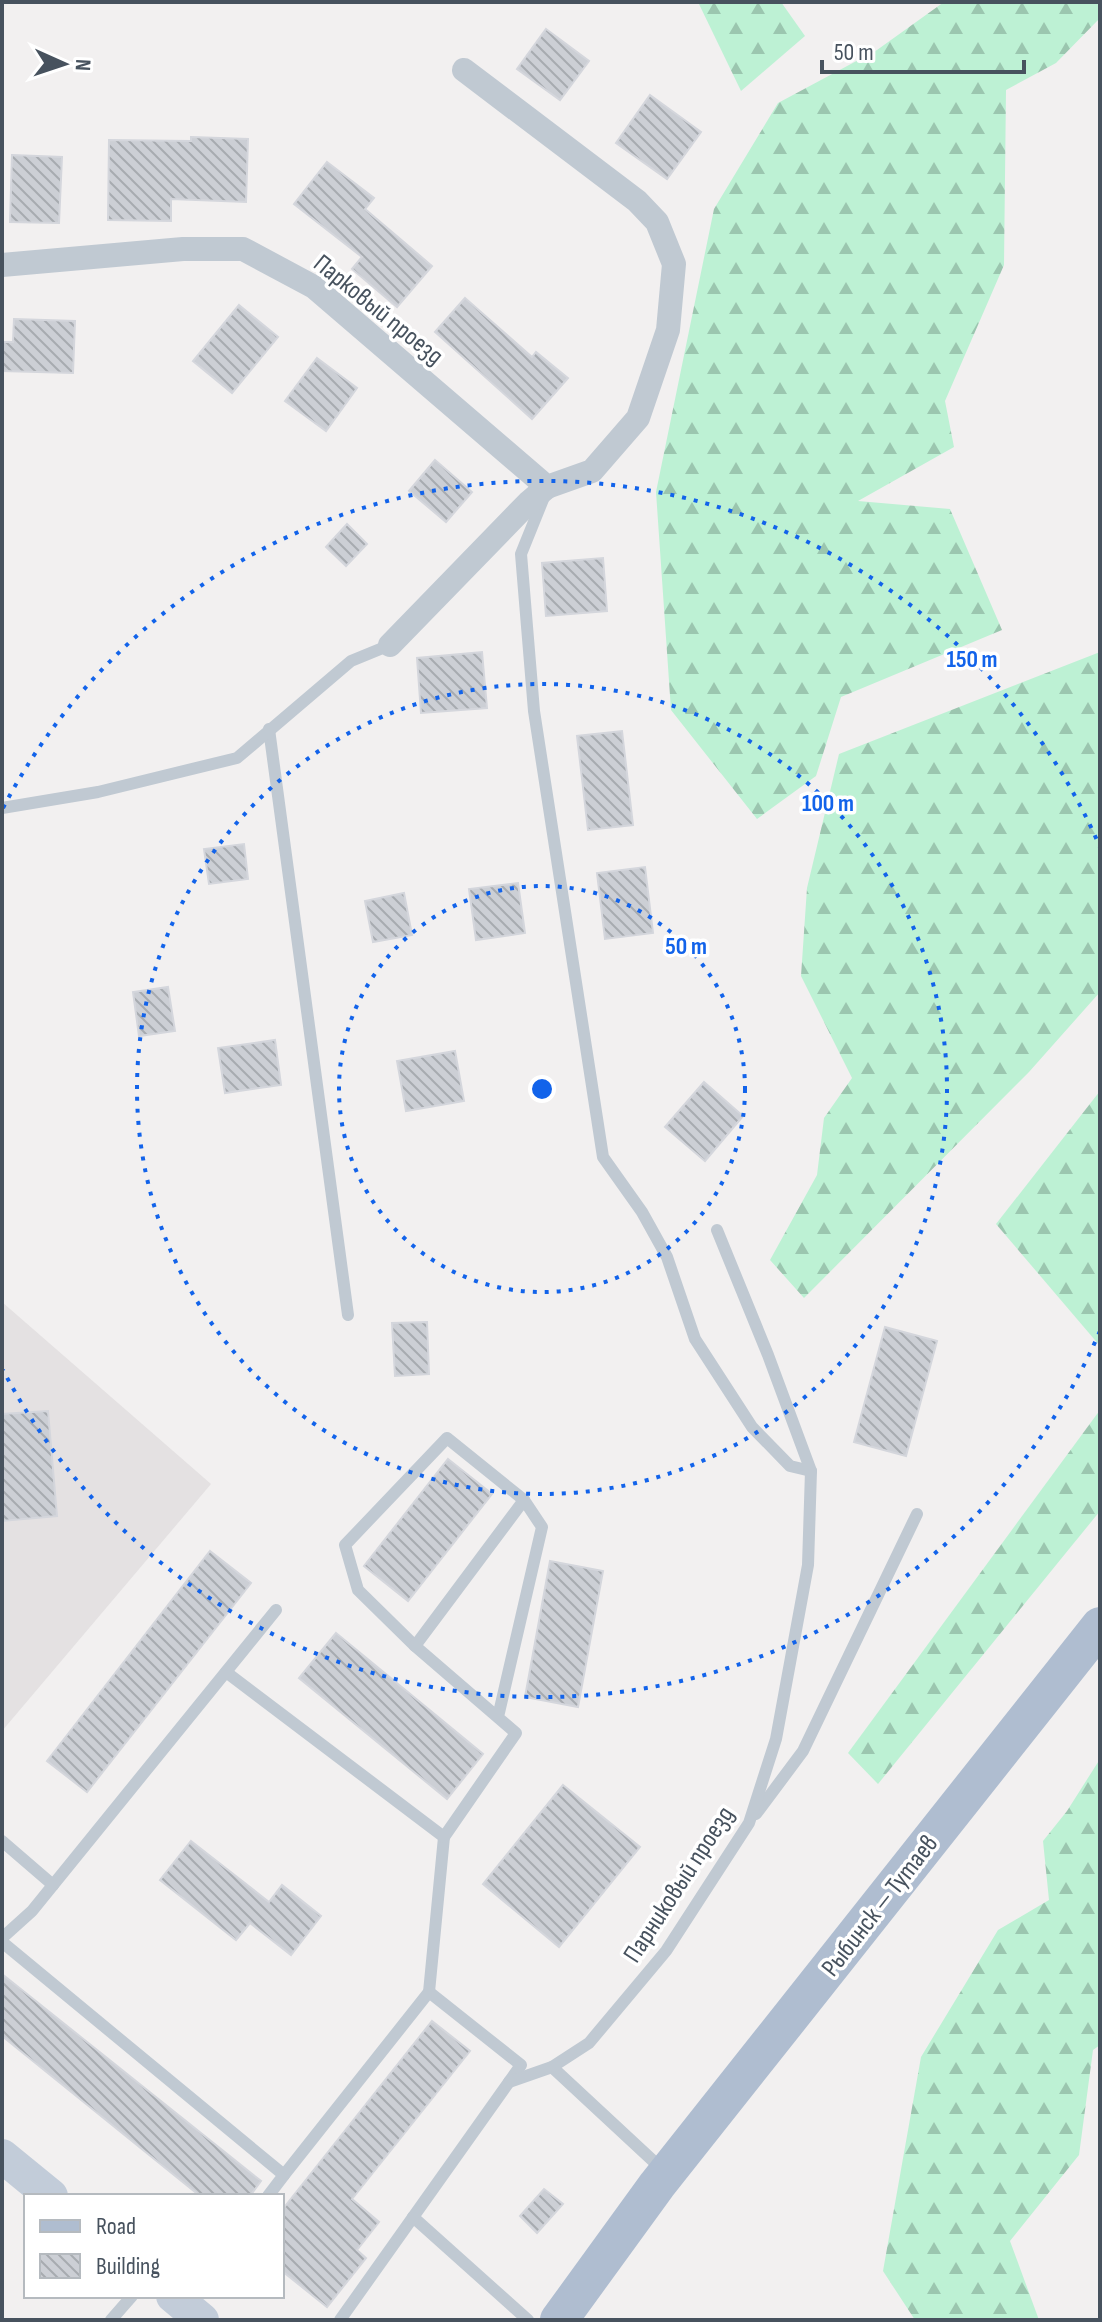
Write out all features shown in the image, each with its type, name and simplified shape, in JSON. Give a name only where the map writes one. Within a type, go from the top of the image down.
[{"type":"main road","name":"Рыбинск — Тутаев","points":[[662,2179],[1100,1626]]},
{"type":"main road","points":[[2,2156],[49,2194]]},
{"type":"main road","points":[[536,2320],[662,2179]]},
{"type":"main road","points":[[559,2320],[662,2179]]},
{"type":"street","points":[[390,645],[528,503],[547,487],[592,471],[638,418],[668,330],[674,264],[657,222],[637,201],[464,70]]},
{"type":"street","name":"Парковый проезд","points":[[2,265],[183,249],[243,249],[314,287],[547,487]]},
{"type":"lane","points":[[547,487],[521,554],[534,711],[603,1157],[642,1212],[667,1257],[695,1339],[752,1427],[790,1466],[811,1471]]},
{"type":"lane","points":[[2,808],[98,792],[237,758],[351,661],[390,645]]},
{"type":"lane","points":[[269,729],[348,1315]]},
{"type":"lane","name":"Парниковый проезд","points":[[509,2082],[552,2067],[589,2043],[666,1951],[749,1823],[776,1739],[808,1565],[811,1471],[717,1230]]},
{"type":"lane","points":[[270,2194],[429,1992],[444,1837],[516,1733],[415,1646],[358,1590],[345,1545],[447,1438],[524,1500],[542,1527],[498,1717]]},
{"type":"lane","points":[[415,1646],[524,1500]]},
{"type":"lane","points":[[749,1823],[803,1751],[917,1514]]},
{"type":"lane","points":[[276,1610],[32,1911],[2,1940],[284,2175]]},
{"type":"lane","points":[[226,1672],[444,1837]]},
{"type":"lane","points":[[2,1841],[53,1885]]},
{"type":"lane","points":[[340,2320],[521,2065],[429,1992]]},
{"type":"lane","points":[[552,2067],[662,2179]]},
{"type":"lane","points":[[413,2217],[528,2320]]},
{"type":"lane","points":[[111,2320],[130,2298]]},
{"type":"shaded area","points":[[2,1302],[211,1484],[2,1731]]},
{"type":"green space","points":[[698,2],[781,2],[805,36],[741,91]]},
{"type":"green space","points":[[944,2],[1100,2],[1100,18],[1056,63],[1006,90],[1004,265],[945,401],[954,447],[858,501],[950,509],[1002,630],[841,697],[816,776],[757,819],[671,710],[656,492],[714,209],[778,103],[877,50]]},
{"type":"green space","points":[[1100,652],[1100,992],[1029,1072],[804,1298],[770,1260],[817,1175],[824,1118],[852,1078],[801,976],[807,888],[839,754]]},
{"type":"green space","points":[[1100,1091],[1100,1346],[996,1224]]},
{"type":"green space","points":[[1100,1410],[1100,1511],[878,1784],[848,1753]]},
{"type":"green space","points":[[1100,1759],[1100,2045],[1093,2050],[1079,2155],[1010,2241],[1039,2320],[915,2320],[883,2271],[921,2057],[998,1930],[1049,1900],[1043,1841],[1067,1811]]},
{"type":"building","points":[[546,29],[589,61],[560,100],[517,69]]},
{"type":"building","points":[[650,95],[701,132],[667,179],[616,143]]},
{"type":"building","points":[[191,137],[248,139],[246,202],[171,199],[171,221],[108,220],[109,140],[191,141]]},
{"type":"building","points":[[12,155],[62,157],[59,223],[10,222]]},
{"type":"building","points":[[327,162],[374,198],[365,209],[432,266],[397,307],[352,269],[362,257],[294,204]]},
{"type":"building","points":[[465,298],[532,357],[536,352],[568,378],[532,419],[435,332]]},
{"type":"building","points":[[239,305],[278,337],[232,393],[193,361]]},
{"type":"building","points":[[14,319],[75,321],[73,373],[2,371],[2,342],[13,342]]},
{"type":"building","points":[[317,358],[357,388],[326,431],[285,401]]},
{"type":"building","points":[[435,460],[472,492],[446,522],[409,491]]},
{"type":"building","points":[[347,524],[367,544],[346,566],[326,547]]},
{"type":"building","points":[[603,558],[607,611],[546,616],[542,563]]},
{"type":"building","points":[[482,652],[487,708],[421,713],[417,658]]},
{"type":"building","points":[[622,731],[633,825],[588,830],[577,736]]},
{"type":"building","points":[[244,844],[248,879],[209,884],[204,849]]},
{"type":"building","points":[[645,867],[653,933],[605,939],[597,873]]},
{"type":"building","points":[[518,883],[525,933],[476,940],[469,889]]},
{"type":"building","points":[[404,893],[412,935],[373,942],[365,901]]},
{"type":"building","points":[[168,987],[175,1031],[139,1036],[133,992]]},
{"type":"building","points":[[275,1040],[281,1085],[225,1093],[218,1048]]},
{"type":"building","points":[[455,1051],[464,1101],[406,1111],[397,1061]]},
{"type":"building","points":[[704,1082],[743,1116],[705,1161],[665,1127]]},
{"type":"building","points":[[427,1322],[429,1374],[395,1376],[392,1323]]},
{"type":"building","points":[[885,1327],[937,1341],[906,1456],[854,1442]]},
{"type":"building","points":[[48,1411],[57,1516],[2,1521],[2,1414]]},
{"type":"building","points":[[448,1459],[492,1494],[408,1601],[364,1566]]},
{"type":"building","points":[[210,1551],[251,1583],[87,1792],[47,1761]]},
{"type":"building","points":[[550,1561],[603,1571],[578,1707],[525,1697]]},
{"type":"building","points":[[336,1633],[483,1754],[447,1799],[299,1678]]},
{"type":"building","points":[[563,1785],[640,1847],[559,1947],[483,1884]]},
{"type":"building","points":[[191,1841],[269,1902],[282,1885],[321,1916],[291,1955],[250,1923],[236,1940],[160,1880]]},
{"type":"building","points":[[2,1974],[261,2181],[251,2194],[198,2194],[2,2036]]},
{"type":"building","points":[[432,2021],[470,2051],[352,2199],[379,2222],[357,2250],[366,2258],[327,2307],[284,2273],[284,2207]]},
{"type":"building","points":[[544,2189],[563,2204],[537,2233],[520,2216]]}]
